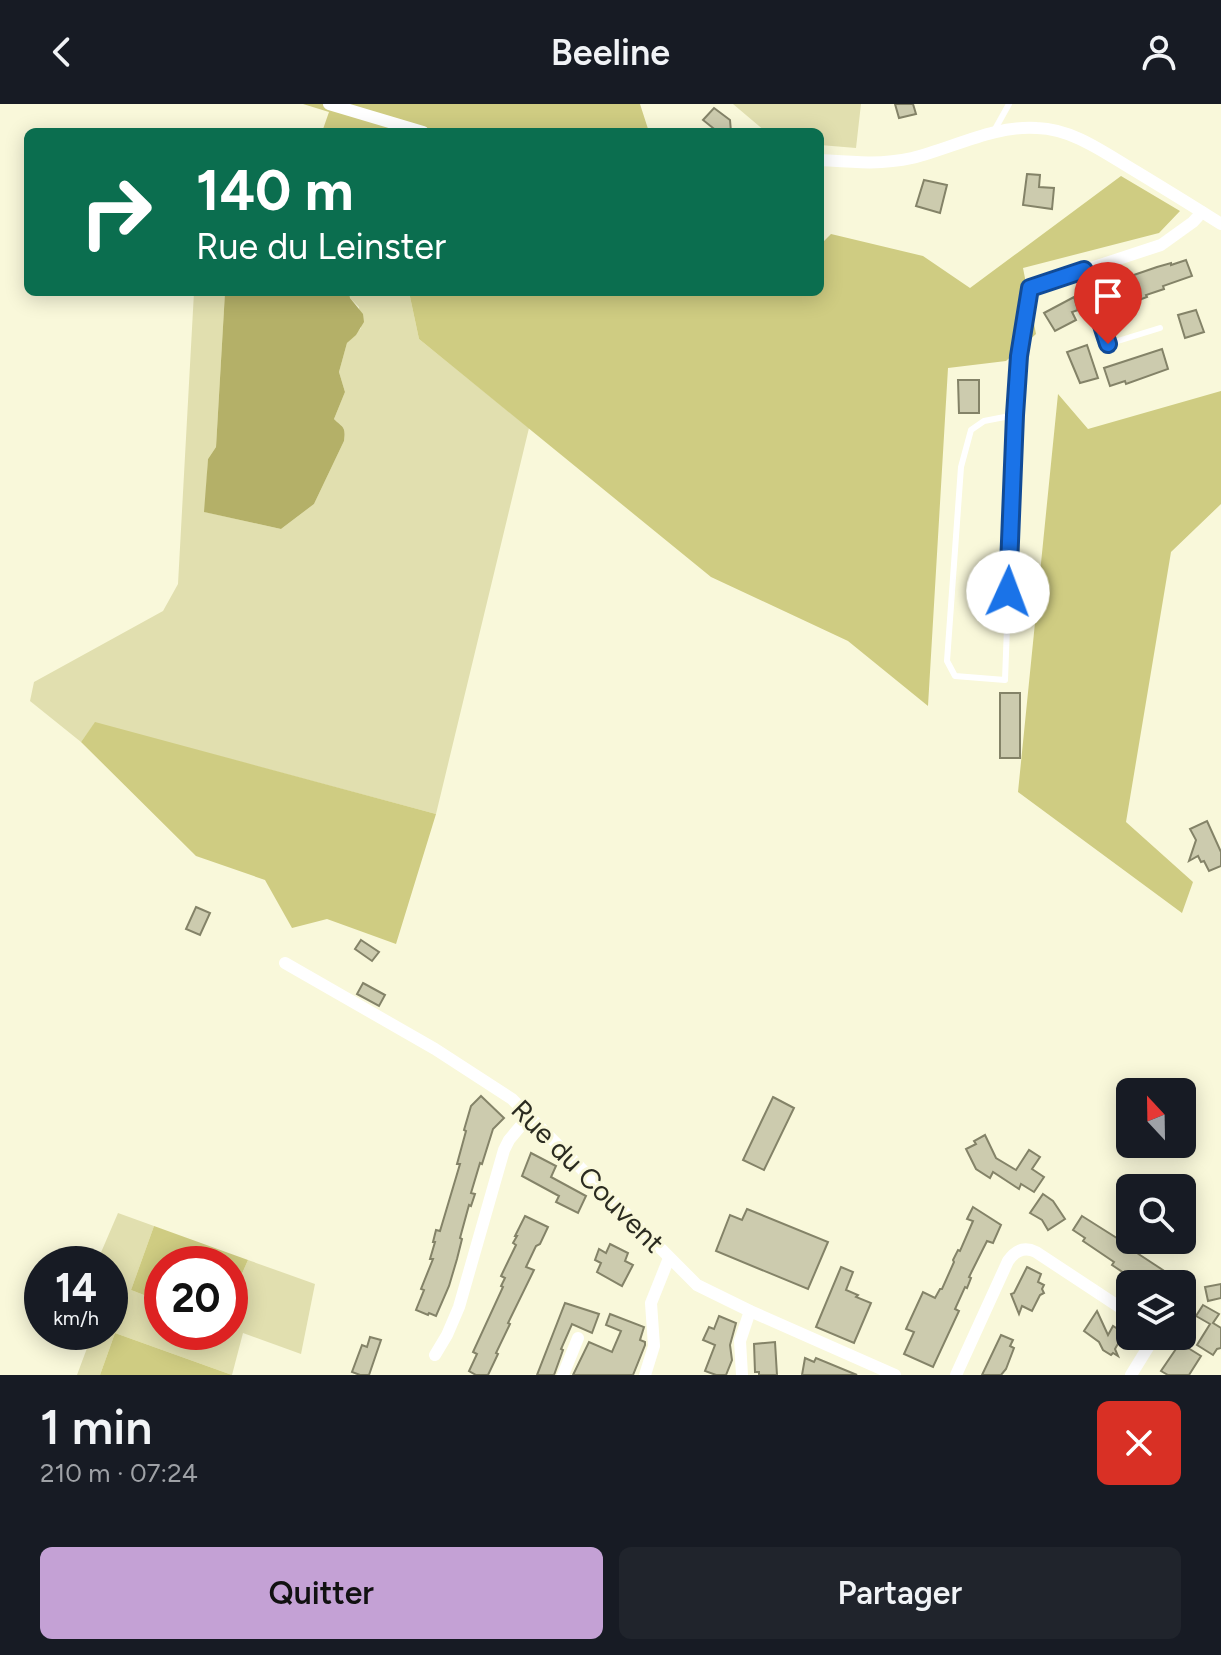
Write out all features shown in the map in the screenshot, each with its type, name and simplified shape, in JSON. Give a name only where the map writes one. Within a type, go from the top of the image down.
[{"type":"street","points":[[329,104],[410,128]]},
{"type":"street","points":[[824,160],[895,161],[992,134],[1026,128],[1061,131],[1082,140],[1221,224]]},
{"type":"street","points":[[1030,288],[1161,245],[1202,212]]},
{"type":"street","name":"Rue du Couvent","points":[[285,963],[435,1049],[512,1099],[705,1291],[895,1375]]},
{"type":"street","points":[[435,1355],[454,1319],[504,1150],[529,1116]]},
{"type":"street","points":[[956,1375],[1008,1261],[1020,1250],[1036,1252],[1116,1305]]},
{"type":"street","points":[[645,1375],[654,1346],[651,1303],[669,1258]]},
{"type":"street","points":[[742,1375],[740,1341],[750,1311]]},
{"type":"street","points":[[563,1375],[578,1338]]},
{"type":"street","points":[[1131,1375],[1146,1350]]},
{"type":"lane","points":[[992,134],[1009,104]]},
{"type":"lane","points":[[1084,270],[1108,344],[1160,328]]},
{"type":"lane","points":[[1015,415],[984,421],[971,430],[961,467],[947,661],[955,676],[1005,680],[1015,415],[1019,356],[1030,288]]},
{"type":"shaded area","points":[[303,104],[640,104],[648,128],[323,128],[329,112]]},
{"type":"shaded area","points":[[733,104],[861,104],[856,148],[824,145],[824,128],[761,128]]},
{"type":"shaded area","points":[[1121,176],[1180,211],[1159,233],[1023,268],[1036,334],[1006,361],[948,368],[928,706],[848,641],[711,577],[419,339],[410,296],[824,296],[824,241],[831,234],[923,256],[970,288]]},
{"type":"shaded area","points":[[194,296],[225,296],[216,447],[208,459],[205,512],[281,529],[314,504],[344,441],[344,430],[334,419],[345,392],[339,372],[347,343],[361,328],[359,307],[350,296],[410,296],[419,339],[529,428],[436,814],[95,723],[81,742],[30,701],[34,682],[163,611],[178,584]]},
{"type":"shaded area","points":[[225,296],[350,296],[363,314],[364,322],[347,343],[339,372],[345,392],[334,419],[344,430],[344,441],[314,504],[281,529],[204,512],[208,459],[216,447]]},
{"type":"shaded area","points":[[1221,391],[1221,504],[1171,552],[1126,822],[1193,882],[1182,913],[1018,792],[1058,394],[1088,429]]},
{"type":"shaded area","points":[[95,722],[436,814],[396,944],[327,919],[292,928],[265,880],[196,856],[81,742]]},
{"type":"shaded area","points":[[118,1213],[154,1226],[147,1246],[144,1246],[131,1290],[144,1295],[144,1343],[128,1338],[128,1246],[104,1246]]},
{"type":"shaded area","points":[[154,1226],[209,1246],[147,1246]]},
{"type":"shaded area","points":[[144,1254],[144,1295],[131,1290]]},
{"type":"shaded area","points":[[248,1260],[315,1284],[301,1354],[248,1335]]},
{"type":"shaded area","points":[[128,1338],[144,1343],[144,1350],[162,1350],[232,1375],[100,1375],[109,1350],[128,1350]]},
{"type":"shaded area","points":[[86,1350],[109,1350],[100,1375],[77,1375]]},
{"type":"shaded area","points":[[162,1350],[239,1350],[232,1375]]},
{"type":"building","points":[[895,104],[913,104],[916,114],[899,118]]},
{"type":"building","points":[[714,108],[730,120],[731,128],[713,128],[703,120]]},
{"type":"building","points":[[1027,174],[1040,175],[1039,187],[1054,188],[1052,209],[1023,205]]},
{"type":"building","points":[[924,180],[947,185],[940,213],[916,206]]},
{"type":"building","points":[[1186,260],[1192,276],[1163,286],[1164,289],[1131,303],[1119,307],[1118,302],[1105,306],[1099,287]]},
{"type":"building","points":[[1074,297],[1078,310],[1072,312],[1076,320],[1055,331],[1044,313]]},
{"type":"building","points":[[1196,310],[1204,332],[1185,338],[1178,315]]},
{"type":"building","points":[[1087,345],[1098,378],[1080,383],[1067,352]]},
{"type":"building","points":[[1162,349],[1168,369],[1126,384],[1125,381],[1110,386],[1104,368]]},
{"type":"building","points":[[958,380],[979,380],[979,413],[959,413]]},
{"type":"building","points":[[1000,693],[1020,693],[1020,758],[1000,758]]},
{"type":"building","points":[[1207,821],[1221,852],[1221,866],[1209,871],[1198,856],[1189,861],[1196,840],[1190,829]]},
{"type":"building","points":[[196,907],[210,913],[200,935],[186,929]]},
{"type":"building","points":[[361,940],[379,952],[372,961],[355,949]]},
{"type":"building","points":[[363,983],[385,995],[379,1006],[357,994]]},
{"type":"building","points":[[481,1096],[504,1118],[493,1129],[480,1163],[471,1193],[475,1194],[469,1205],[449,1286],[436,1316],[428,1315],[416,1310],[424,1290],[421,1289],[433,1259],[430,1259],[436,1230],[440,1231],[460,1164],[457,1164],[471,1106]]},
{"type":"building","points":[[773,1097],[794,1108],[764,1170],[743,1160]]},
{"type":"building","points":[[985,1135],[996,1158],[1016,1170],[1029,1150],[1040,1157],[1032,1169],[1044,1177],[1034,1192],[1021,1184],[1019,1189],[993,1172],[990,1178],[976,1169],[966,1149]]},
{"type":"building","points":[[531,1153],[556,1166],[551,1177],[586,1196],[578,1213],[556,1202],[559,1196],[522,1176]]},
{"type":"building","points":[[1043,1194],[1053,1201],[1065,1219],[1048,1230],[1042,1220],[1030,1213]]},
{"type":"building","points":[[973,1207],[1001,1225],[993,1243],[987,1241],[969,1277],[967,1288],[955,1309],[959,1311],[933,1367],[904,1354],[914,1332],[906,1329],[923,1292],[935,1298],[942,1289],[973,1221],[967,1219]]},
{"type":"building","points":[[747,1209],[828,1242],[808,1289],[716,1251],[730,1215],[742,1220]]},
{"type":"building","points":[[525,1216],[548,1227],[526,1267],[534,1270],[508,1323],[488,1375],[476,1375],[469,1371],[477,1354],[473,1352],[503,1287],[505,1278],[501,1276],[516,1245],[513,1243],[515,1236]]},
{"type":"building","points":[[1082,1216],[1116,1237],[1116,1254],[1139,1254],[1163,1270],[1120,1270],[1112,1265],[1114,1262],[1083,1241],[1085,1238],[1073,1230]]},
{"type":"building","points":[[610,1244],[628,1253],[625,1261],[633,1265],[622,1286],[597,1272],[601,1263],[595,1260],[599,1249],[606,1253]]},
{"type":"building","points":[[841,1267],[853,1272],[846,1290],[871,1303],[854,1343],[816,1327]]},
{"type":"building","points":[[1027,1267],[1041,1274],[1038,1282],[1044,1285],[1044,1293],[1032,1311],[1022,1306],[1019,1314],[1011,1294]]},
{"type":"building","points":[[1221,1284],[1221,1298],[1208,1301],[1205,1287]]},
{"type":"building","points":[[565,1303],[599,1314],[592,1333],[572,1324],[554,1375],[537,1375]]},
{"type":"building","points":[[1203,1305],[1219,1314],[1213,1323],[1221,1328],[1221,1348],[1213,1355],[1197,1345],[1210,1324],[1196,1316]]},
{"type":"building","points":[[1097,1311],[1108,1335],[1113,1326],[1116,1328],[1115,1349],[1118,1356],[1103,1350],[1099,1342],[1084,1331]]},
{"type":"building","points":[[610,1314],[644,1327],[640,1340],[645,1345],[633,1375],[573,1375],[589,1342],[612,1352],[621,1331],[606,1325]]},
{"type":"building","points":[[719,1316],[736,1323],[730,1345],[732,1360],[726,1375],[705,1371],[715,1345],[703,1340],[709,1327],[714,1329]]},
{"type":"building","points":[[1001,1335],[1013,1340],[1010,1346],[1014,1348],[1006,1369],[1001,1375],[982,1375]]},
{"type":"building","points":[[370,1337],[381,1340],[369,1375],[352,1372],[362,1345],[367,1347]]},
{"type":"building","points":[[775,1342],[777,1375],[759,1375],[755,1372],[754,1344]]},
{"type":"building","points":[[1175,1350],[1191,1350],[1201,1356],[1189,1375],[1168,1375],[1161,1371]]},
{"type":"building","points":[[805,1358],[814,1362],[816,1358],[857,1375],[802,1375]]},
{"type":"route","points":[[1008,592],[1019,356],[1030,288],[1084,270],[1108,344]]}]
